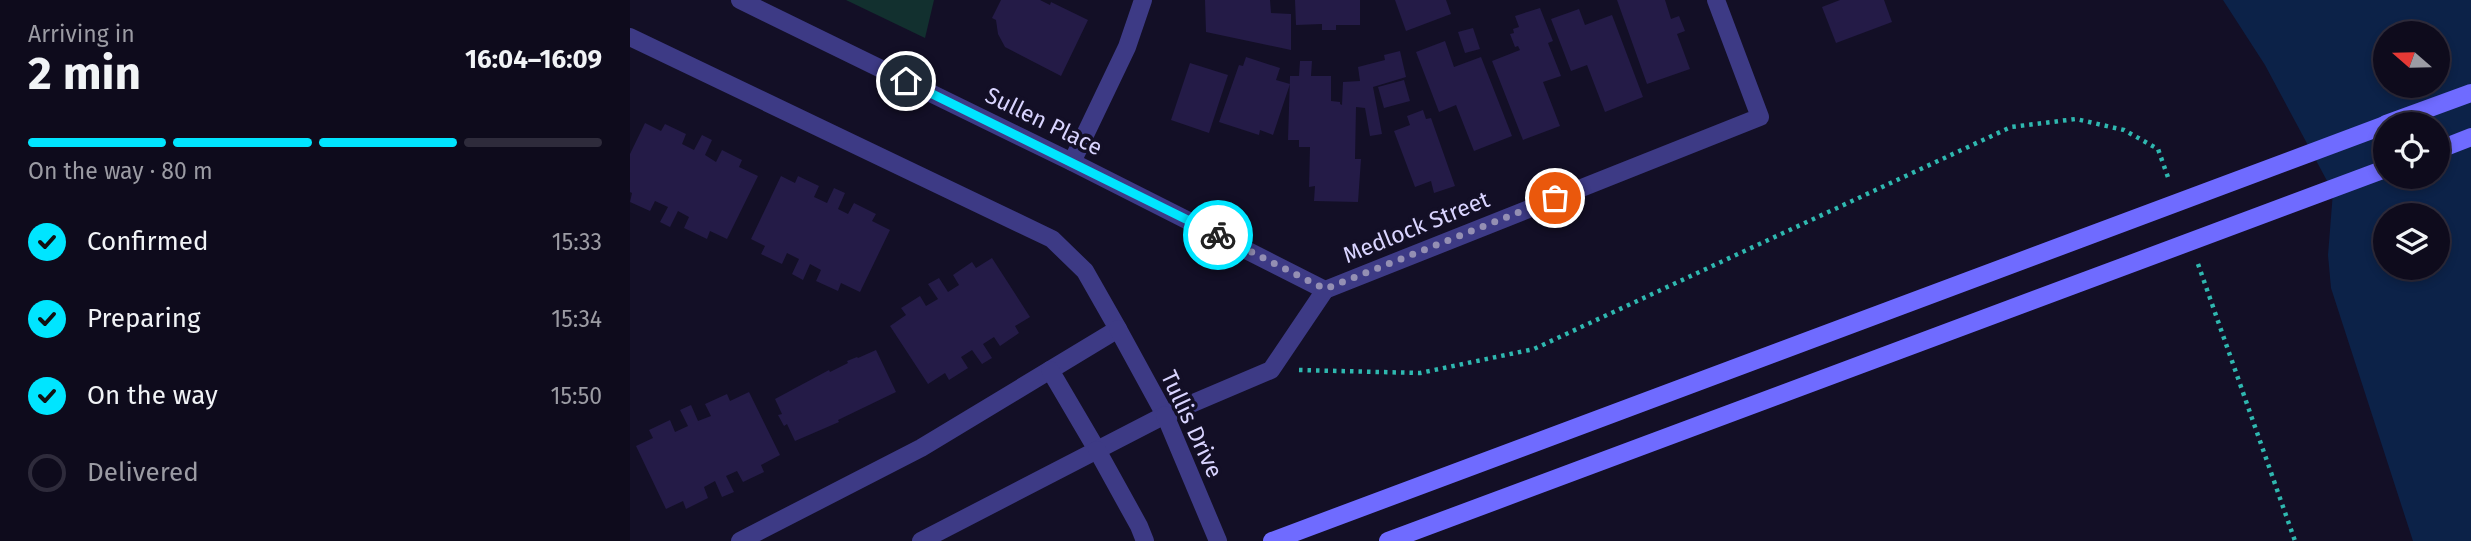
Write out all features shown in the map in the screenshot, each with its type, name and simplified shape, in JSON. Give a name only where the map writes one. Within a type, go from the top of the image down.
[{"type":"main road","points":[[2419,112],[2471,93]]},
{"type":"main road","points":[[1272,541],[2373,129]]},
{"type":"main road","points":[[2450,145],[2471,137]]},
{"type":"main road","points":[[1388,541],[2373,173]]},
{"type":"street","name":"Sullen Place","points":[[740,0],[1325,289]]},
{"type":"street","points":[[1072,162],[1127,47],[1143,0]]},
{"type":"street","name":"Medlock Street","points":[[1325,289],[1760,117],[1716,0]]},
{"type":"street","name":"Tullis Drive","points":[[630,37],[1052,239],[1085,271],[1165,415],[1218,541]]},
{"type":"street","points":[[921,541],[1165,415],[1271,370],[1325,289]]},
{"type":"street","points":[[740,541],[921,448],[1118,330]]},
{"type":"street","points":[[1050,370],[1139,526],[1144,541]]},
{"type":"path","points":[[1271,370],[1420,373],[1534,349],[2011,127],[2076,119],[2124,130],[2158,149],[2172,188]]},
{"type":"path","points":[[2194,253],[2295,541]]},
{"type":"green space","points":[[846,0],[934,0],[925,38]]},
{"type":"water","points":[[2223,0],[2471,0],[2471,541],[2413,541],[2331,288],[2328,255],[2333,192],[2265,65]]},
{"type":"building","points":[[1001,0],[1040,0],[1050,5],[1051,2],[1088,20],[1061,76],[1005,47],[998,34],[996,20],[992,18]]},
{"type":"building","points":[[1205,0],[1270,0],[1271,13],[1291,14],[1291,50],[1206,32]]},
{"type":"building","points":[[1295,0],[1360,0],[1360,25],[1336,25],[1336,30],[1322,30],[1322,24],[1296,25]]},
{"type":"building","points":[[1395,0],[1446,0],[1451,14],[1406,31]]},
{"type":"building","points":[[1617,0],[1665,0],[1671,19],[1679,16],[1685,31],[1677,34],[1690,69],[1647,84]]},
{"type":"building","points":[[1840,0],[1884,0],[1892,22],[1836,43],[1822,7]]},
{"type":"building","points":[[1540,8],[1553,41],[1548,43],[1561,76],[1543,82],[1560,126],[1523,140],[1492,61],[1520,50],[1518,46],[1515,47],[1510,34],[1514,33],[1513,29],[1519,27],[1515,16]]},
{"type":"building","points":[[1579,9],[1585,25],[1612,15],[1643,97],[1605,112],[1587,65],[1571,71],[1551,19]]},
{"type":"building","points":[[1473,28],[1480,49],[1465,53],[1458,32]]},
{"type":"building","points":[[1445,41],[1454,67],[1481,57],[1512,136],[1474,151],[1456,105],[1439,112],[1416,52]]},
{"type":"building","points":[[1400,51],[1406,77],[1373,87],[1382,134],[1370,136],[1365,108],[1356,107],[1355,159],[1361,159],[1358,202],[1314,201],[1315,186],[1309,187],[1310,147],[1299,147],[1299,140],[1288,140],[1290,76],[1299,76],[1300,61],[1312,61],[1311,76],[1331,76],[1331,101],[1340,102],[1342,105],[1343,82],[1360,81],[1358,67],[1385,60],[1384,55]]},
{"type":"building","points":[[1246,57],[1280,68],[1276,80],[1290,84],[1273,135],[1260,130],[1259,135],[1219,122],[1239,65],[1243,66]]},
{"type":"building","points":[[1190,63],[1228,75],[1209,133],[1171,120]]},
{"type":"building","points":[[1404,80],[1410,101],[1384,108],[1378,87]]},
{"type":"building","points":[[1423,110],[1426,119],[1431,118],[1455,186],[1434,193],[1431,181],[1415,187],[1394,131],[1410,125],[1407,116]]},
{"type":"building","points":[[645,123],[661,131],[665,124],[686,134],[682,144],[694,150],[702,135],[712,140],[705,155],[716,162],[722,150],[742,160],[739,167],[758,176],[727,239],[710,231],[707,239],[684,228],[689,217],[678,211],[670,227],[660,222],[668,207],[655,201],[650,211],[630,202],[630,154]]},
{"type":"building","points":[[781,176],[795,183],[798,176],[819,186],[814,197],[827,203],[834,188],[845,193],[838,209],[848,214],[854,203],[876,214],[872,221],[890,230],[860,292],[841,283],[838,291],[816,281],[821,270],[810,264],[803,280],[792,274],[799,259],[787,253],[782,264],[761,254],[765,246],[751,239]]},
{"type":"building","points":[[992,258],[1030,317],[1015,326],[1019,333],[1000,346],[994,337],[983,344],[992,358],[982,364],[972,350],[961,357],[968,368],[949,380],[945,373],[928,384],[890,326],[906,315],[901,308],[920,296],[926,306],[938,299],[928,284],[939,278],[948,292],[959,285],[953,275],[972,262],[976,268]]},
{"type":"building","points":[[876,350],[896,392],[838,420],[839,422],[795,441],[787,424],[784,426],[778,415],[782,414],[775,399],[829,370],[830,372],[848,363],[847,361]]},
{"type":"building","points":[[749,392],[780,455],[761,465],[764,472],[743,482],[737,471],[726,476],[734,492],[722,497],[715,481],[704,487],[708,498],[686,509],[683,501],[666,509],[636,446],[653,438],[649,430],[670,420],[675,432],[688,426],[680,410],[691,405],[698,421],[711,416],[705,404],[727,394],[730,401]]},
{"type":"way so far","points":[[1218,235],[1325,289],[1555,198]]},
{"type":"route","points":[[906,81],[1218,235]]}]
